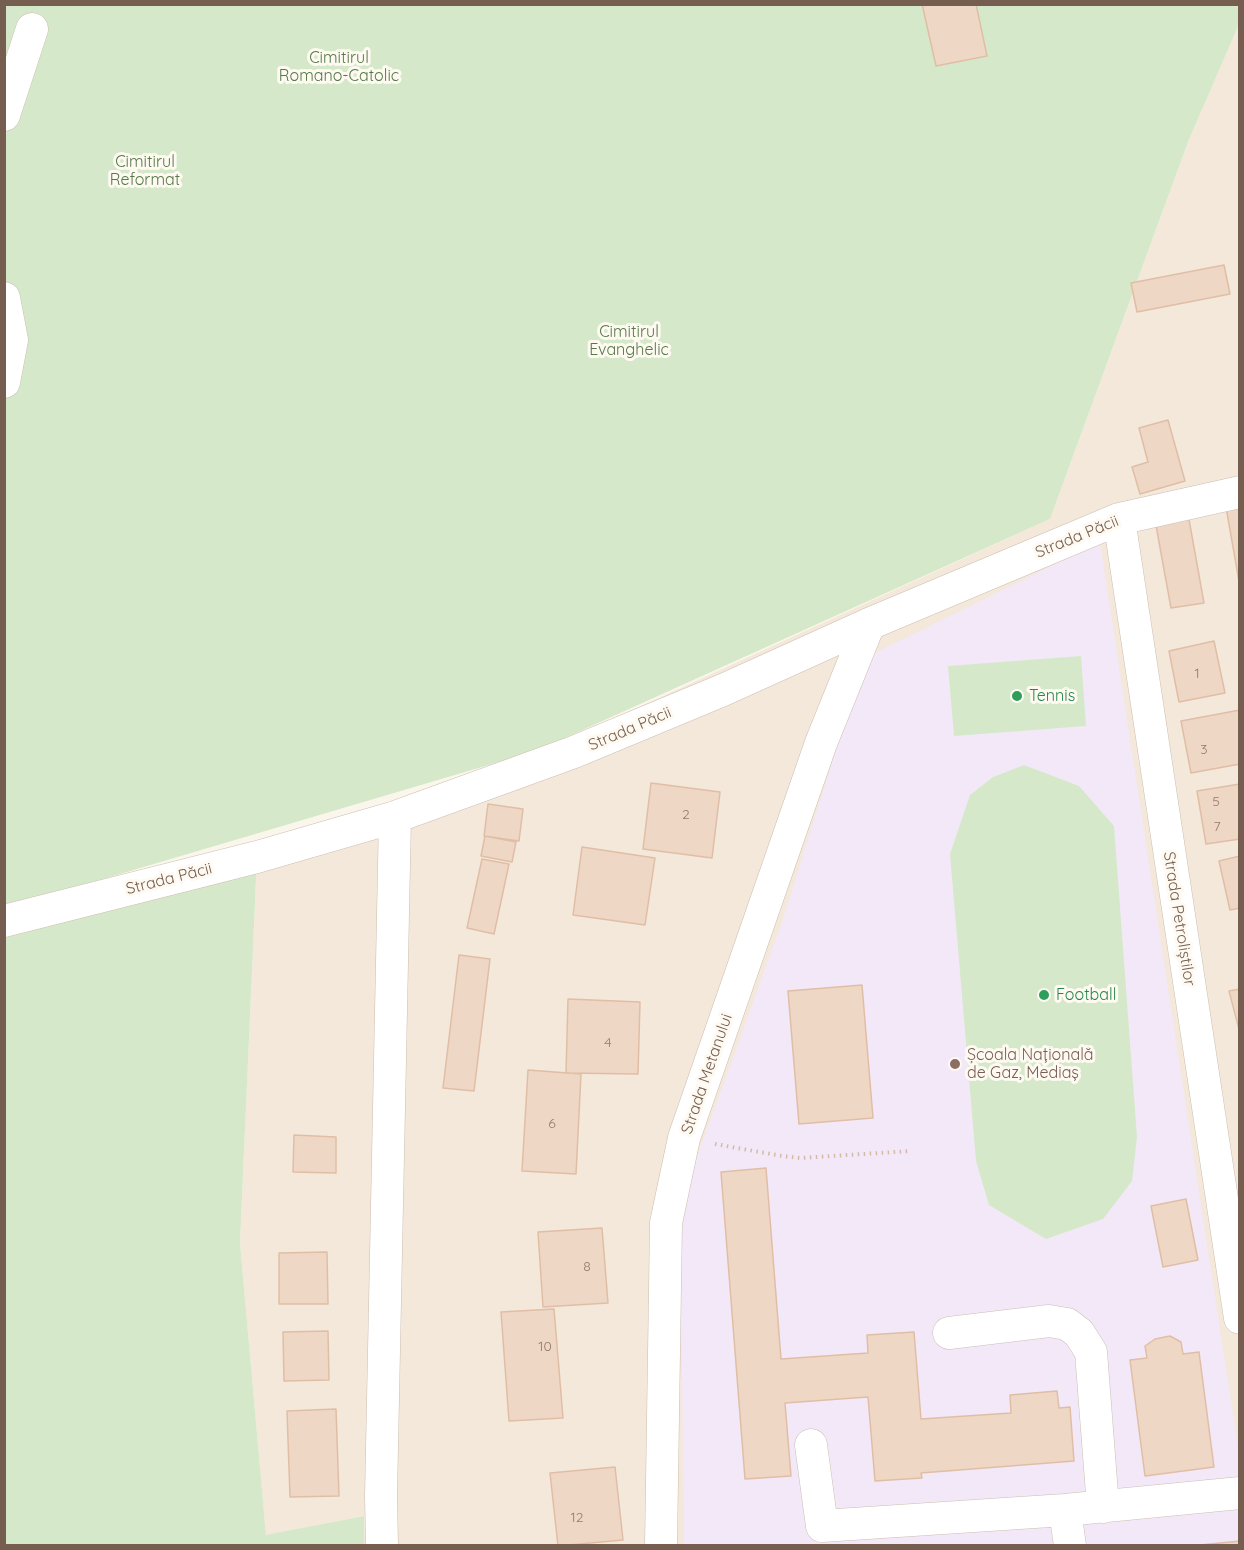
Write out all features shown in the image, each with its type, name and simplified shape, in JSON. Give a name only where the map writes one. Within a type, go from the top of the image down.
[{"type":"street","points":[[4,115],[32,29]]},
{"type":"street","points":[[4,298],[12,340],[4,382]]},
{"type":"street","name":"Strada Păcii","points":[[4,921],[257,857],[395,817],[574,752],[723,690],[868,624],[1119,519],[1239,492]]},
{"type":"street","name":"Strada Petroliștilor","points":[[1119,519],[1239,1318]]},
{"type":"street","name":"Strada Metanului","points":[[661,1545],[666,1223],[684,1138],[821,743],[868,624]]},
{"type":"street","points":[[382,1545],[381,1484],[395,817]]},
{"type":"street","points":[[949,1333],[1049,1321],[1067,1324],[1079,1333],[1091,1352],[1104,1507]]},
{"type":"street","points":[[811,1445],[822,1526],[1104,1507],[1239,1493]]},
{"type":"street","points":[[1065,1510],[1070,1545]]},
{"type":"path","points":[[684,1138],[800,1158],[911,1151]]},
{"type":"shaded area","points":[[1239,24],[1239,1545],[364,1546],[363,1516],[266,1536],[240,1243],[257,857],[403,815],[1050,519],[1188,142]]},
{"type":"shaded area","name":"Școala Națională de Gaz, Mediaș","points":[[1100,542],[1239,1454],[1239,1545],[684,1545],[680,1204],[781,925],[837,747],[869,656]]},
{"type":"green space","name":"Cimitirul Evanghelic","points":[[5,5],[1239,5],[1239,24],[1188,142],[1050,519],[536,751],[5,908]]},
{"type":"green space","name":"Tennis","points":[[1081,656],[1086,726],[954,736],[948,666]]},
{"type":"green space","name":"Football","points":[[1024,765],[1079,786],[1114,826],[1137,1137],[1132,1181],[1103,1219],[1046,1239],[989,1205],[976,1161],[950,854],[970,795],[993,777]]},
{"type":"green space","points":[[257,857],[240,1243],[266,1535],[364,1516],[364,1545],[5,1546],[5,921]]},
{"type":"building","points":[[922,4],[976,4],[987,56],[936,66]]},
{"type":"building","points":[[1224,265],[1230,294],[1137,312],[1131,283]]},
{"type":"building","points":[[1168,420],[1185,481],[1140,494],[1132,467],[1148,462],[1139,428]]},
{"type":"building","points":[[1240,504],[1240,587],[1226,507]]},
{"type":"building","points":[[1188,514],[1204,603],[1171,608],[1155,520]]},
{"type":"building","points":[[1214,641],[1225,693],[1179,702],[1169,651]]},
{"type":"building","points":[[1240,710],[1240,764],[1191,773],[1181,721]]},
{"type":"building","points":[[651,783],[720,792],[712,858],[643,849]]},
{"type":"building","points":[[1240,784],[1240,839],[1206,844],[1197,791]]},
{"type":"building","points":[[488,804],[523,809],[519,841],[484,836]]},
{"type":"building","points":[[485,836],[516,842],[512,862],[481,856]]},
{"type":"building","points":[[582,847],[655,858],[645,925],[573,915]]},
{"type":"building","points":[[1240,856],[1240,908],[1230,910],[1219,861]]},
{"type":"building","points":[[482,859],[509,864],[494,934],[467,928]]},
{"type":"building","points":[[459,955],[490,959],[474,1091],[443,1088]]},
{"type":"building","points":[[862,985],[873,1118],[799,1124],[788,991]]},
{"type":"building","points":[[1240,989],[1240,1033],[1229,991]]},
{"type":"building","points":[[568,999],[640,1002],[638,1074],[566,1073]]},
{"type":"building","points":[[528,1070],[581,1074],[576,1174],[522,1171]]},
{"type":"building","points":[[294,1135],[336,1137],[336,1173],[293,1172]]},
{"type":"building","points":[[766,1168],[781,1359],[868,1353],[867,1335],[914,1332],[921,1419],[1011,1413],[1010,1395],[1057,1391],[1059,1408],[1070,1407],[1074,1461],[921,1473],[922,1478],[875,1481],[868,1397],[785,1403],[791,1476],[745,1479],[721,1172]]},
{"type":"building","points":[[1186,1199],[1198,1260],[1163,1267],[1151,1206]]},
{"type":"building","points":[[602,1228],[608,1303],[543,1307],[538,1232]]},
{"type":"building","points":[[327,1252],[328,1304],[279,1304],[279,1253]]},
{"type":"building","points":[[554,1309],[563,1418],[509,1421],[501,1312]]},
{"type":"building","points":[[328,1331],[329,1380],[284,1381],[283,1332]]},
{"type":"building","points":[[1170,1336],[1181,1342],[1183,1354],[1199,1352],[1214,1467],[1145,1476],[1130,1360],[1147,1358],[1145,1346],[1155,1339]]},
{"type":"building","points":[[336,1409],[339,1496],[290,1497],[287,1411]]},
{"type":"building","points":[[615,1467],[623,1540],[558,1546],[550,1473]]},
{"type":"building","points":[[1240,1541],[1240,1546],[1190,1546]]},
{"type":"place","name":"Tennis","points":[[1017,696]]},
{"type":"place","name":"Football","points":[[1044,995]]},
{"type":"place","name":"Școala Națională de Gaz, Mediaș","points":[[955,1064]]},
{"type":"park label","name":"Cimitirul Romano-Catolic","points":[[339,67]]},
{"type":"park label","name":"Cimitirul Reformat","points":[[145,171]]}]
